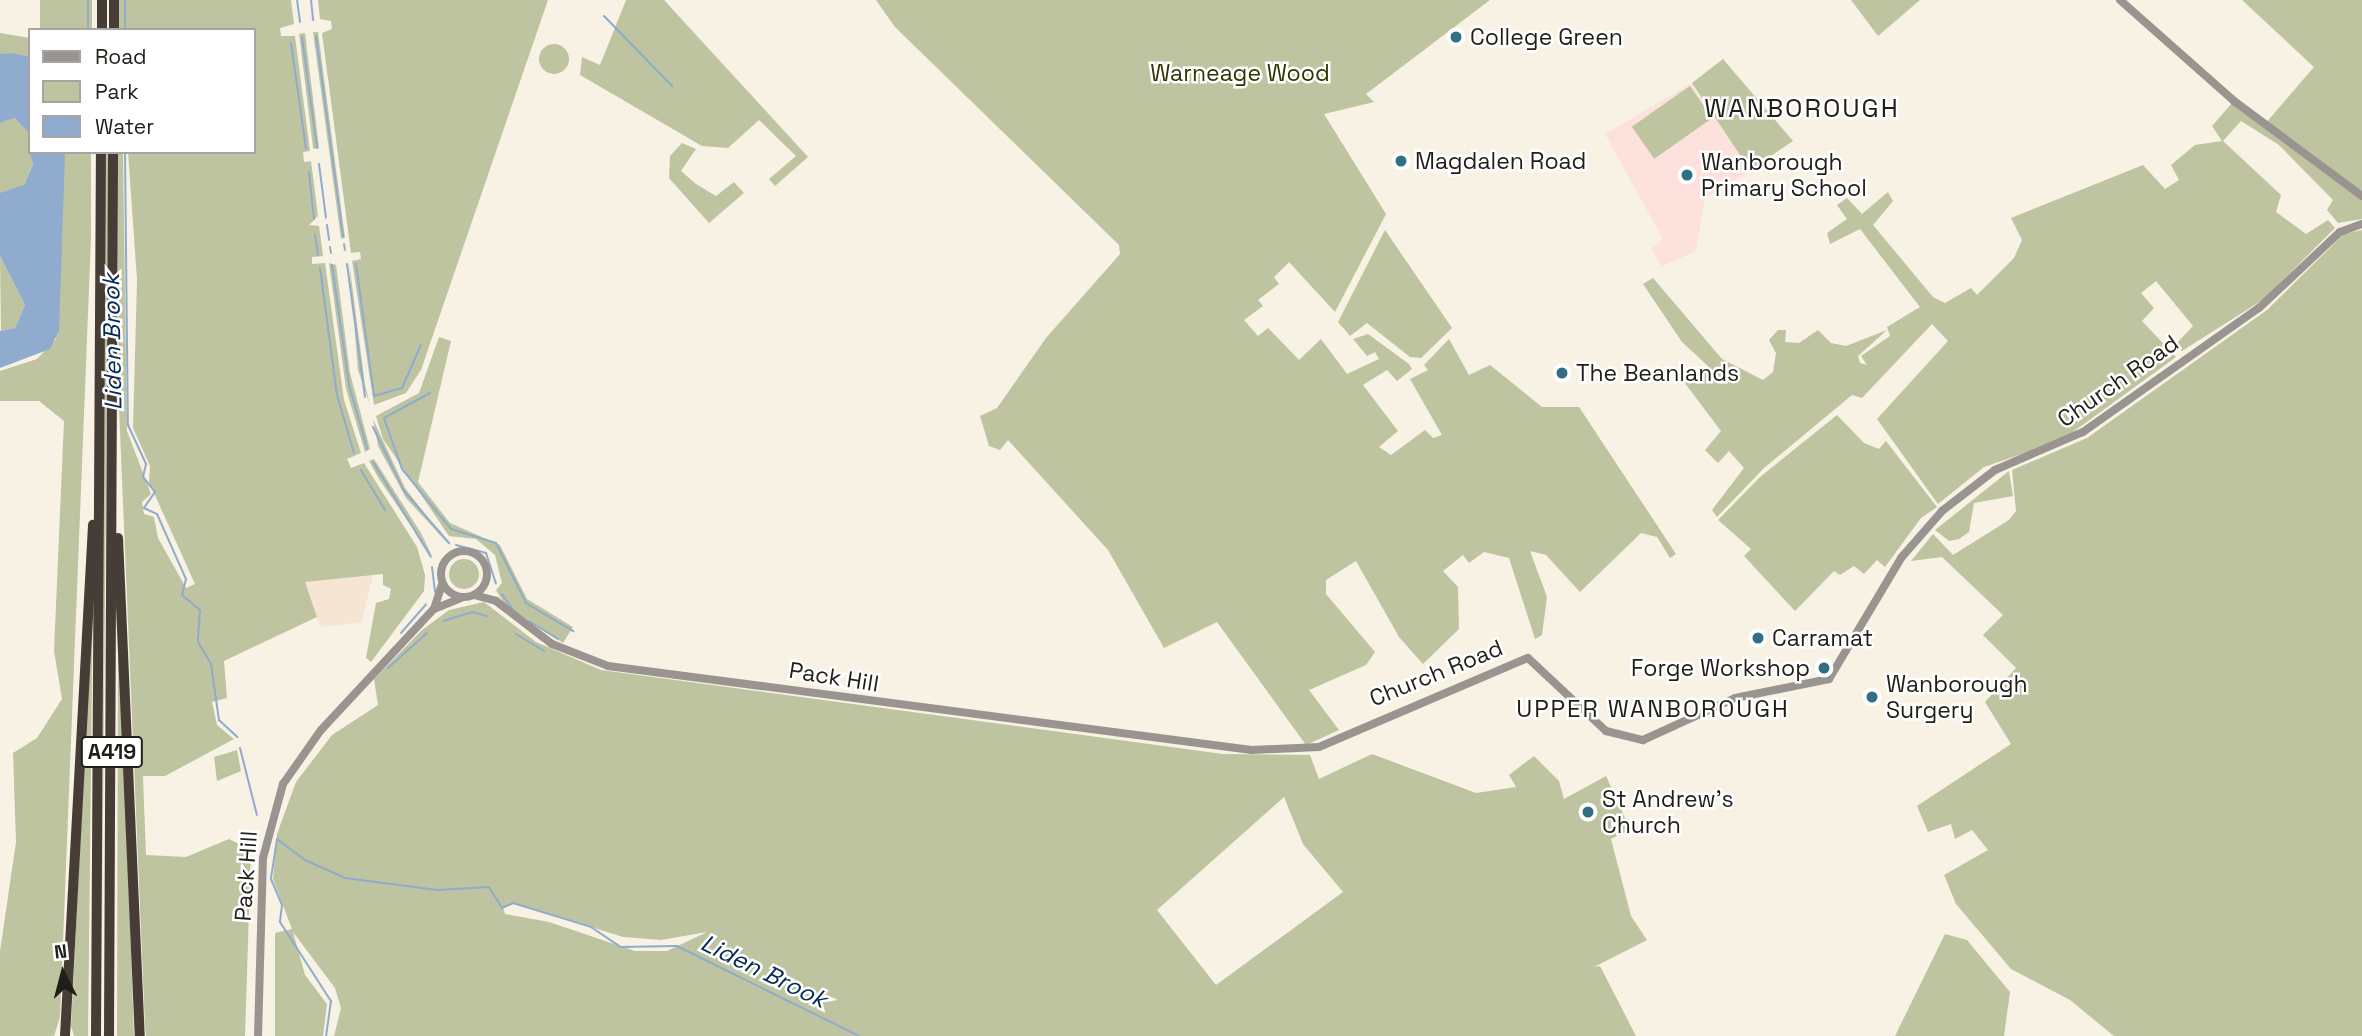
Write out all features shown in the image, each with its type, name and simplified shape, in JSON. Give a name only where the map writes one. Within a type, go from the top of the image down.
[{"type":"highway","points":[[102,0],[102,28]]},
{"type":"highway","points":[[114,0],[114,28]]},
{"type":"highway","name":"A419","points":[[96,1036],[102,154]]},
{"type":"highway","name":"A419","points":[[109,1036],[113,154]]},
{"type":"highway","name":"A419","points":[[112,469],[140,1036]]},
{"type":"highway","name":"A419","points":[[65,1036],[99,470]]},
{"type":"street","points":[[2120,0],[2234,101],[2362,195]]},
{"type":"street","name":"Church Road","points":[[1185,743],[1312,748],[1528,658],[1606,732],[1627,741],[1646,739],[1735,698],[1829,679],[1900,558],[1942,511],[1996,470],[2083,432],[2259,307],[2340,232],[2362,224]]},
{"type":"street","points":[[487,576],[474,595],[461,597],[442,584],[443,564],[461,551],[480,557],[487,576],[496,601]]},
{"type":"street","name":"Pack Hill","points":[[434,609],[442,584]]},
{"type":"street","name":"Pack Hill","points":[[474,595],[496,601],[543,639],[608,666],[1185,743]]},
{"type":"street","name":"Pack Hill","points":[[258,1036],[262,866],[278,794],[315,737],[434,609],[461,597]]},
{"type":"shaded area","name":"Wanborough Primary School","points":[[1692,83],[1750,171],[1705,198],[1696,251],[1662,266],[1651,249],[1663,239],[1605,134]]},
{"type":"shaded area","points":[[373,574],[362,622],[320,627],[304,582]]},
{"type":"green space","points":[[40,0],[92,0],[92,28],[40,28]]},
{"type":"green space","points":[[118,0],[291,0],[294,24],[280,28],[281,36],[295,36],[310,151],[303,152],[304,162],[311,161],[318,216],[309,225],[319,226],[323,256],[312,257],[312,264],[325,263],[344,400],[361,453],[347,459],[351,468],[364,463],[417,547],[425,575],[424,591],[371,662],[366,658],[376,603],[389,599],[391,589],[383,585],[383,574],[305,582],[317,617],[224,661],[227,698],[212,702],[217,725],[234,739],[165,776],[143,776],[146,855],[186,857],[229,839],[251,850],[245,1036],[146,1036],[119,408],[117,154],[123,154],[127,431],[151,494],[142,502],[144,514],[154,517],[158,538],[186,588],[195,584],[149,482],[150,466],[133,428],[137,280],[128,154],[256,154],[256,28],[118,28]]},
{"type":"green space","points":[[318,0],[548,0],[421,370],[406,393],[374,405],[352,261],[361,259],[360,252],[351,253],[322,33],[332,29],[331,21],[320,19]]},
{"type":"green space","points":[[626,0],[664,0],[808,157],[775,186],[769,179],[796,156],[759,120],[728,148],[702,146],[580,75],[582,57],[600,65]]},
{"type":"green space","name":"Warneage Wood","points":[[876,0],[1490,0],[1366,94],[1374,102],[1324,114],[1386,214],[1335,312],[1289,262],[1274,277],[1279,284],[1258,300],[1263,306],[1244,320],[1258,336],[1268,328],[1299,360],[1321,339],[1347,374],[1379,359],[1375,352],[1367,356],[1353,339],[1368,334],[1409,364],[1412,369],[1397,381],[1387,370],[1363,385],[1398,431],[1379,447],[1391,455],[1425,430],[1433,438],[1442,435],[1410,379],[1428,370],[1424,365],[1449,339],[1469,375],[1490,365],[1542,407],[1579,407],[1676,554],[1670,558],[1657,537],[1641,533],[1580,592],[1546,555],[1530,551],[1547,597],[1542,635],[1535,639],[1509,558],[1484,552],[1469,563],[1463,555],[1443,571],[1458,587],[1459,629],[1423,664],[1399,637],[1356,561],[1326,580],[1326,594],[1375,652],[1366,665],[1309,690],[1339,730],[1306,745],[1217,622],[1164,648],[1108,550],[1008,440],[1000,450],[989,446],[980,416],[997,408],[1046,338],[1120,254],[1119,245],[895,27]]},
{"type":"green space","points":[[1851,0],[1920,0],[1878,36]]},
{"type":"green space","points":[[2242,0],[2362,0],[2362,219],[2338,223],[2327,210],[2333,200],[2279,145],[2241,121],[2223,141],[2281,195],[2276,212],[2306,234],[2328,220],[2335,228],[2264,299],[2182,351],[2175,345],[2193,326],[2156,281],[2141,293],[2154,308],[2142,321],[2176,357],[2062,440],[1984,467],[1938,504],[1877,419],[1948,341],[1932,324],[1862,398],[1852,395],[1764,468],[1717,517],[1712,510],[1744,468],[1729,451],[1718,463],[1705,450],[1721,431],[1684,382],[1709,367],[1682,342],[1643,284],[1653,278],[1722,359],[1763,380],[1773,372],[1776,353],[1769,340],[1778,330],[1786,330],[1785,342],[1799,343],[1818,330],[1831,343],[1846,346],[1887,330],[1858,356],[1860,363],[1867,365],[1861,356],[1890,336],[1887,327],[1920,307],[1860,229],[1830,244],[1827,233],[1847,219],[1837,205],[1847,198],[1862,214],[1888,192],[1893,201],[1873,225],[1933,297],[1945,303],[1971,288],[1977,295],[2014,258],[2022,240],[2011,218],[2143,165],[2165,189],[2179,180],[2171,165],[2195,145],[2222,141],[2212,126],[2232,103],[2265,124],[2314,67]]},
{"type":"green space","points":[[313,32],[318,32],[345,238],[341,239]]},
{"type":"green space","points":[[0,33],[28,38],[28,57],[0,54]]},
{"type":"green space","points":[[305,33],[319,148],[313,149],[299,34]]},
{"type":"green space","points":[[554,44],[560,45],[568,53],[568,65],[560,73],[554,74],[548,73],[540,65],[539,59],[540,53],[548,45]]},
{"type":"green space","points":[[1723,59],[1793,141],[1750,170],[1692,83]]},
{"type":"green space","points":[[1690,86],[1712,118],[1654,159],[1632,127]]},
{"type":"green space","points":[[15,118],[28,133],[28,154],[32,154],[33,165],[24,185],[7,195],[0,193],[0,123]]},
{"type":"green space","points":[[682,143],[696,149],[681,171],[696,184],[716,196],[734,182],[744,193],[709,223],[669,178],[670,156]]},
{"type":"green space","points":[[64,154],[91,154],[91,238],[60,1017],[54,1036],[0,1036],[0,951],[16,842],[13,753],[37,738],[62,699],[54,651],[64,421],[39,401],[0,401],[0,371],[37,359],[56,339]]},
{"type":"green space","points":[[105,154],[109,154],[101,1036]]},
{"type":"green space","points":[[1385,230],[1452,328],[1421,358],[1410,357],[1367,323],[1350,336],[1338,322]]},
{"type":"green space","points":[[2362,230],[2362,1036],[2114,1036],[2070,1000],[2011,969],[1956,904],[1944,875],[1988,850],[1972,830],[1955,839],[1951,824],[1928,832],[1917,806],[2011,744],[1985,702],[2016,668],[1983,635],[2003,615],[1942,557],[1911,561],[1933,534],[1953,555],[2009,520],[2016,511],[2012,470],[2087,438],[2267,310],[2344,234]]},
{"type":"green space","points":[[0,256],[25,305],[15,328],[1,331]]},
{"type":"green space","points":[[349,261],[365,385],[370,405],[358,370]]},
{"type":"green space","points":[[329,263],[336,265],[350,373],[370,449],[365,452],[346,389]]},
{"type":"green space","points":[[439,337],[451,341],[418,482],[450,523],[500,545],[527,599],[573,627],[563,643],[505,605],[496,590],[502,583],[495,555],[476,539],[449,536],[383,439],[376,416],[419,393]]},
{"type":"green space","points":[[1837,415],[1864,443],[1879,449],[1886,441],[1937,507],[1921,518],[1885,567],[1877,560],[1864,574],[1854,566],[1840,575],[1834,571],[1795,611],[1744,556],[1751,549],[1718,520],[1760,477]]},
{"type":"green space","points":[[373,419],[405,488],[450,546],[406,498],[378,446]]},
{"type":"green space","points":[[374,459],[421,533],[433,558],[379,479],[369,461]]},
{"type":"green space","points":[[2009,471],[2013,496],[1974,503],[1969,532],[1959,539],[1949,541],[1935,530]]},
{"type":"green space","points":[[464,559],[475,563],[479,574],[475,585],[464,589],[453,585],[449,574],[453,563]]},
{"type":"green space","points":[[93,589],[88,1036],[74,1036],[71,1026]]},
{"type":"green space","points":[[484,602],[536,642],[601,670],[1223,754],[1310,755],[1319,779],[1372,754],[1476,793],[1516,787],[1509,775],[1534,756],[1559,781],[1564,799],[1606,776],[1630,829],[1611,839],[1631,916],[1647,940],[1594,967],[1600,966],[1636,1036],[334,1036],[341,1008],[335,988],[293,932],[305,975],[327,1004],[323,1036],[275,1036],[275,933],[292,929],[273,879],[277,834],[296,782],[332,735],[378,705],[374,679],[422,630],[449,610]],"holes":[[[1284,797],[1303,844],[1343,892],[1216,985],[1157,910]],[[515,903],[623,937],[661,940],[707,932],[667,951],[635,951],[549,922],[505,914],[503,908]]]},
{"type":"green space","points":[[120,648],[134,1036],[117,1036]]},
{"type":"green space","points":[[237,750],[241,771],[217,781],[214,757]]},
{"type":"green space","points":[[1945,934],[1967,940],[2010,992],[2004,1036],[1895,1036]]},
{"type":"water","points":[[0,54],[28,57],[28,133],[15,118],[0,123]]},
{"type":"water","points":[[30,154],[65,154],[59,331],[50,349],[0,368],[0,331],[15,328],[25,305],[0,256],[0,193],[24,185],[33,165]]},
{"type":"waterway","points":[[88,0],[88,27]]},
{"type":"waterway","name":"Liden Brook","points":[[125,0],[125,28]]},
{"type":"waterway","points":[[297,0],[300,22]]},
{"type":"waterway","points":[[311,0],[313,20]]},
{"type":"waterway","points":[[604,16],[672,86]]},
{"type":"waterway","points":[[316,36],[343,236]]},
{"type":"waterway","points":[[302,37],[317,148]]},
{"type":"waterway","points":[[291,43],[306,149]]},
{"type":"waterway","name":"Liden Brook","points":[[125,154],[128,425],[146,464],[143,477],[155,492],[144,508],[157,514],[186,579],[182,595],[200,610],[198,642],[211,664],[219,720],[237,737]]},
{"type":"waterway","points":[[319,164],[326,218]]},
{"type":"waterway","points":[[309,172],[314,219]]},
{"type":"waterway","points":[[327,225],[329,240]]},
{"type":"waterway","points":[[315,235],[318,255]]},
{"type":"waterway","points":[[344,244],[345,250]]},
{"type":"waterway","points":[[330,247],[331,253]]},
{"type":"waterway","points":[[347,264],[365,397]]},
{"type":"waterway","points":[[356,264],[374,396],[402,388],[421,345]]},
{"type":"waterway","points":[[332,265],[349,385],[367,448]]},
{"type":"waterway","points":[[320,268],[337,395],[354,453]]},
{"type":"waterway","points":[[430,393],[384,418],[402,469],[451,529],[496,543],[526,603],[573,631]]},
{"type":"waterway","points":[[373,427],[404,491],[449,543]]},
{"type":"waterway","points":[[373,462],[431,557]]},
{"type":"waterway","points":[[361,470],[385,510]]},
{"type":"waterway","points":[[456,545],[486,553],[496,583]]},
{"type":"waterway","points":[[432,567],[435,592]]},
{"type":"waterway","points":[[502,594],[513,610]]},
{"type":"waterway","points":[[401,633],[426,604]]},
{"type":"waterway","points":[[443,621],[472,612],[487,616]]},
{"type":"waterway","points":[[529,621],[558,639]]},
{"type":"waterway","points":[[388,668],[427,633]]},
{"type":"waterway","points":[[516,634],[544,651]]},
{"type":"waterway","name":"Liden Brook","points":[[240,748],[257,815]]},
{"type":"waterway","name":"Liden Brook","points":[[277,839],[305,860],[345,878],[437,890],[489,887],[502,908],[513,903],[591,927],[621,947],[677,946],[859,1036]]},
{"type":"waterway","name":"Liden Brook","points":[[277,840],[271,879],[282,905],[280,922],[331,1001],[326,1036]]},
{"type":"place","name":"College Green","points":[[1456,37]]},
{"type":"place","name":"Magdalen Road","points":[[1401,161]]},
{"type":"place","name":"Wanborough Primary School","points":[[1687,175]]},
{"type":"place","name":"The Beanlands","points":[[1562,373]]},
{"type":"place","name":"Carramat","points":[[1758,638]]},
{"type":"place","name":"Forge Workshop","points":[[1824,668]]},
{"type":"place","name":"Wanborough Surgery","points":[[1872,697]]},
{"type":"place","name":"St Andrew's Church","points":[[1588,812]]},
{"type":"district","name":"WANBOROUGH","points":[[1802,109]]},
{"type":"district","name":"UPPER WANBOROUGH","points":[[1653,709]]}]
